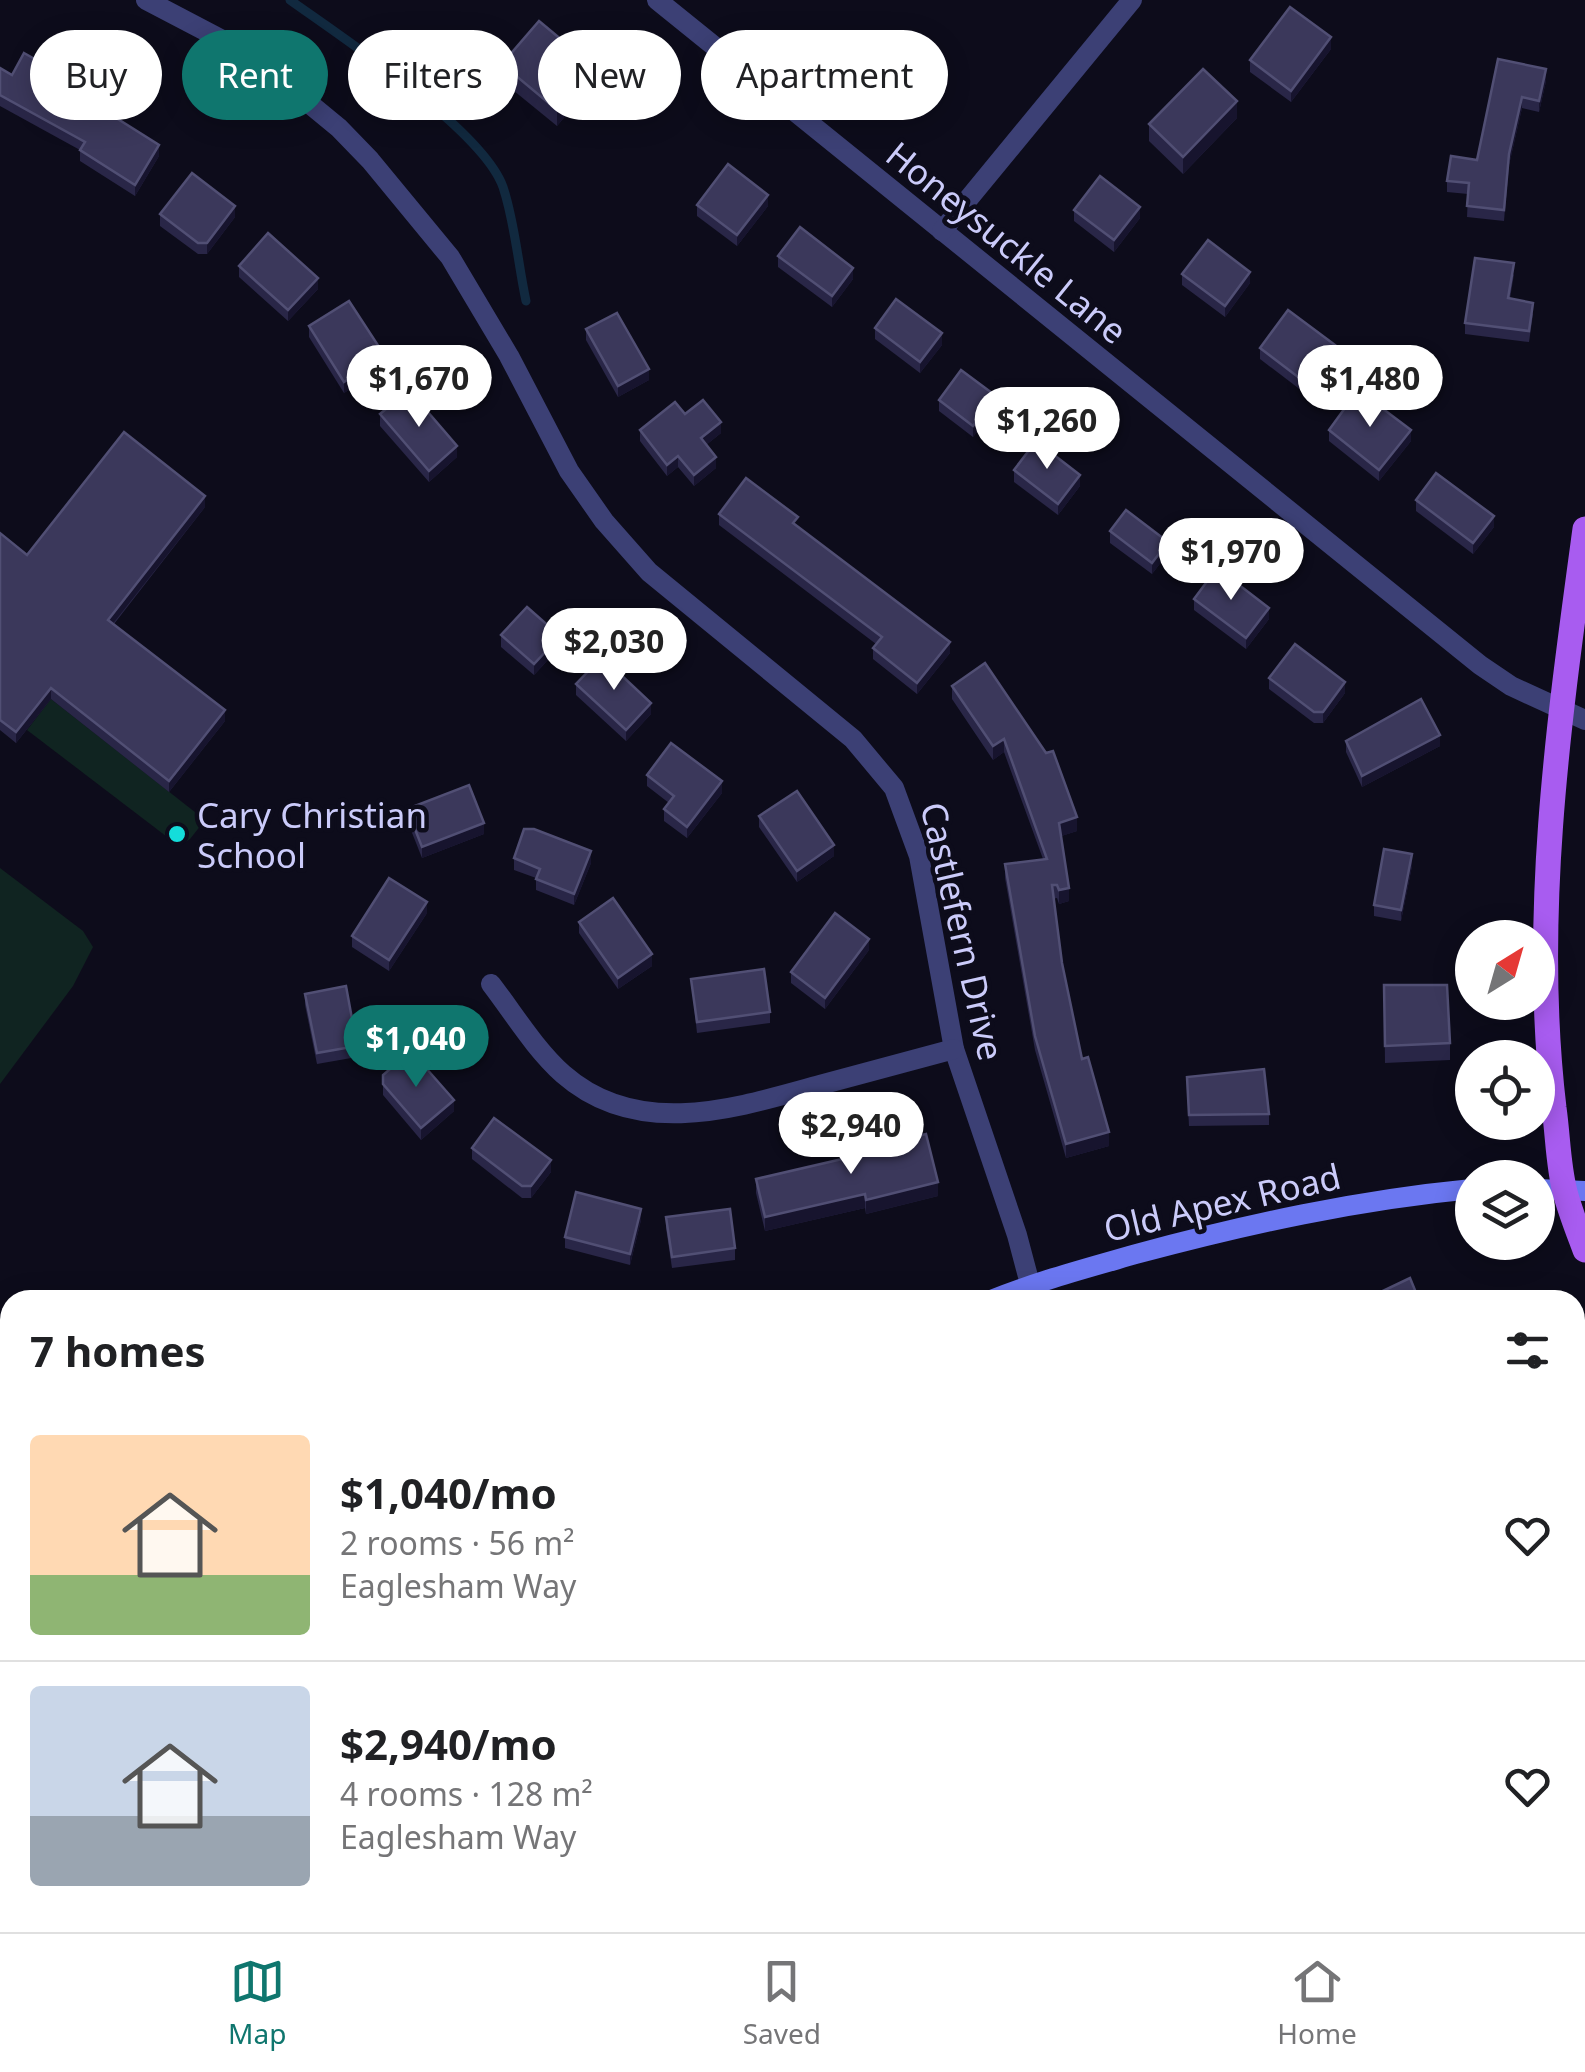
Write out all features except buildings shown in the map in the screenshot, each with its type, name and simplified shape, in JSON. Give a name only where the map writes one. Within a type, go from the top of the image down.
[{"type":"main road","points":[[1585,529],[1561,706],[1545,940],[1546,1046],[1585,1250]]},
{"type":"main road","name":"Old Apex Road","points":[[1015,1290],[1245,1224],[1382,1198],[1455,1192]]},
{"type":"street","name":"Castlefern Drive","points":[[146,0],[234,46],[271,72],[306,99],[370,160],[450,257],[509,356],[569,471],[604,521],[650,572],[853,739],[885,776],[909,822],[919,856],[954,1048],[1030,1284]]},
{"type":"street","name":"Honeysuckle Lane","points":[[657,0],[1480,665],[1511,686],[1585,720]]},
{"type":"street","points":[[942,230],[1132,0]]},
{"type":"street","points":[[491,984],[564,1076],[620,1106],[651,1113],[716,1112],[954,1048]]},
{"type":"green space","points":[[51,699],[205,820],[190,839],[179,846],[27,730]]},
{"type":"green space","points":[[0,868],[83,931],[93,947],[73,986],[0,1084]]},
{"type":"waterway","points":[[290,0],[409,86],[469,139],[490,164],[507,201],[526,301]]},
{"type":"place","name":"Cary Christian School","points":[[177,834]]}]
